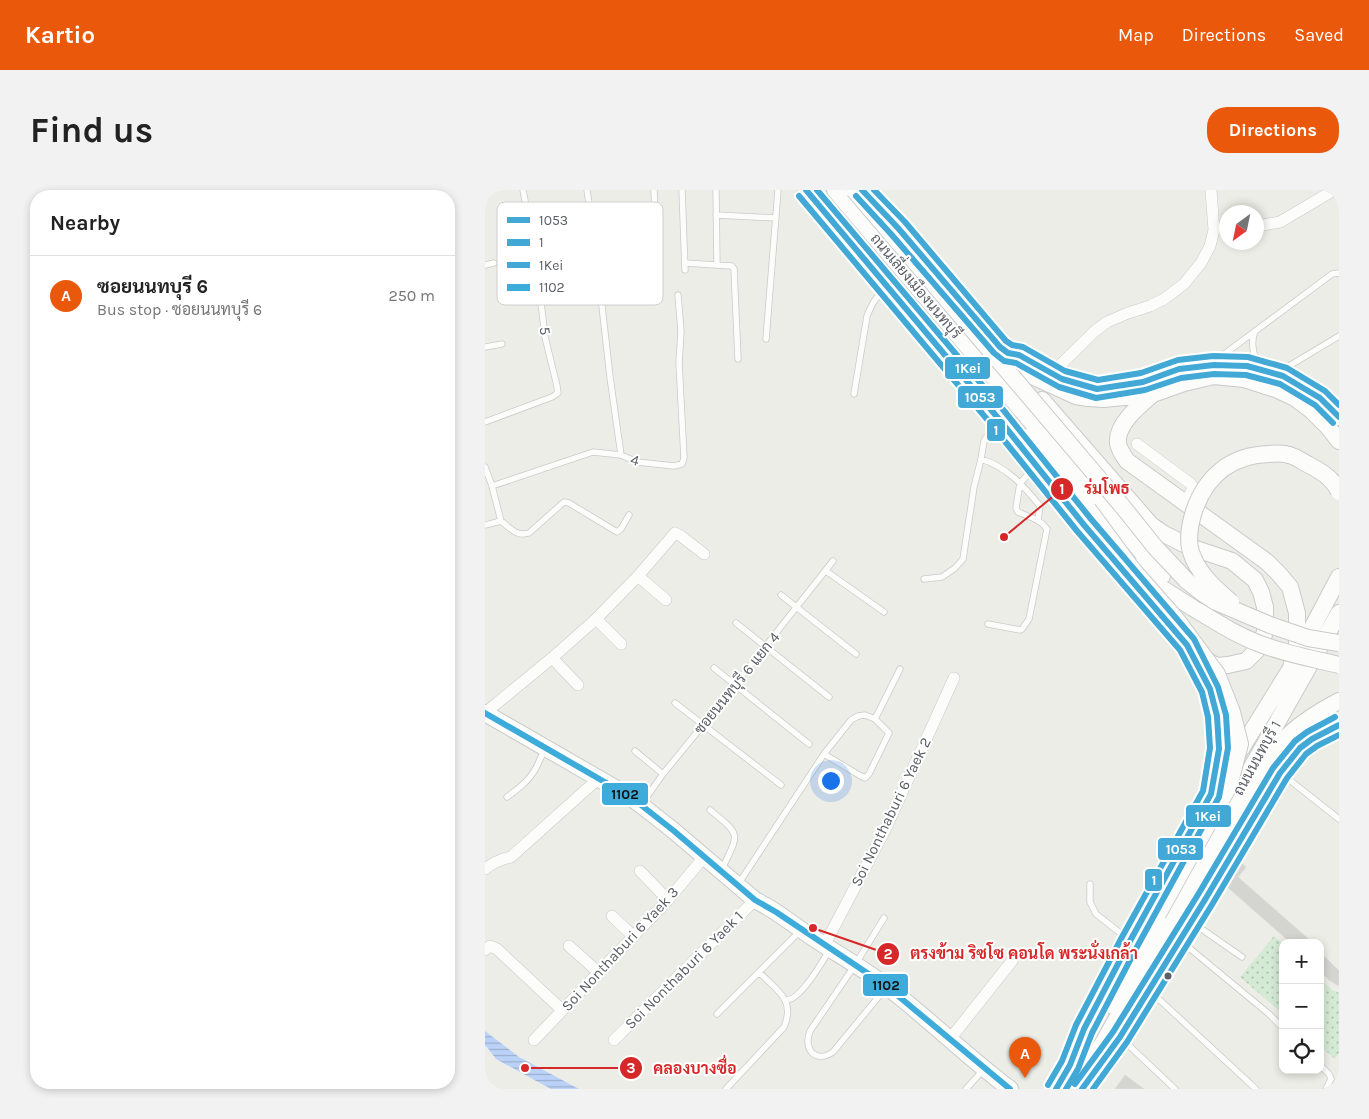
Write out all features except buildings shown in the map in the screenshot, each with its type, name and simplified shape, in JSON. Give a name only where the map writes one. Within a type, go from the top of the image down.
[{"type":"main road","name":"ถนนนนทบุรี 1","points":[[806,190],[998,418],[1084,525],[1187,645],[1210,689],[1217,716],[1219,749],[1211,794],[1130,941],[1084,1029],[1070,1065],[1055,1089]]},
{"type":"main road","points":[[817,190],[1135,564],[1160,586],[1221,626],[1263,645],[1302,657],[1339,665]]},
{"type":"main road","name":"ถนนเลี่ยงเมืองนนทบุรี","points":[[835,190],[1144,556],[1193,608]]},
{"type":"main road","name":"ถนนเลี่ยงเมืองนนทบุรี","points":[[854,190],[1155,547],[1187,581],[1216,602],[1247,616],[1308,638],[1339,643]]},
{"type":"main road","points":[[862,190],[898,228],[1000,347],[1008,353],[1023,377],[1151,525],[1164,534],[1191,547],[1232,561],[1255,580],[1265,606],[1265,632],[1258,649],[1245,661],[1228,666],[1216,666],[1202,658],[1187,645]]},
{"type":"main road","points":[[1008,353],[1019,355],[1062,379],[1097,389],[1143,382],[1179,369],[1214,364],[1247,366],[1283,376],[1320,398],[1339,417]]},
{"type":"main road","points":[[1019,370],[1076,396],[1104,399],[1153,394],[1185,383],[1215,376],[1244,379],[1278,390],[1295,398],[1311,410],[1339,441]]},
{"type":"main road","points":[[1153,394],[1127,420],[1119,434],[1118,442],[1121,452],[1127,461],[1267,562],[1290,587],[1297,613],[1297,644],[1291,668]]},
{"type":"main road","points":[[1247,616],[1204,576],[1191,552],[1189,525],[1206,486],[1217,473],[1230,463],[1246,457],[1277,453],[1292,456],[1321,471],[1337,486],[1339,492]]},
{"type":"main road","points":[[1070,1065],[1108,1009],[1229,786],[1240,744],[1232,712],[1217,674],[1177,620],[1133,570],[1087,509]]},
{"type":"main road","points":[[1211,794],[1259,722],[1291,668],[1339,576]]},
{"type":"main road","name":"ถนนนนทบุรี 1","points":[[1077,1089],[1161,937],[1184,887],[1339,614]]},
{"type":"main road","points":[[1161,937],[1194,893],[1244,805],[1269,768],[1282,742],[1302,724],[1323,709],[1339,701]]},
{"type":"main road","points":[[487,717],[599,778],[641,805],[755,900],[767,906],[893,991],[1010,1089]]},
{"type":"main road","points":[[1082,1089],[1120,1037],[1280,773],[1300,748],[1312,739],[1339,725]]},
{"type":"street","points":[[1052,373],[1095,330],[1107,322],[1164,299],[1184,284],[1201,263],[1210,246],[1214,230],[1211,190]]},
{"type":"street","points":[[1264,225],[1280,222],[1334,190]]},
{"type":"street","points":[[1214,230],[1219,231]]},
{"type":"street","points":[[1137,444],[1191,484],[1193,488],[1185,504]]},
{"type":"street","points":[[487,717],[597,619],[675,533],[704,554]]},
{"type":"street","points":[[638,576],[666,600]]},
{"type":"street","points":[[597,619],[621,644]]},
{"type":"street","points":[[552,658],[578,685]]},
{"type":"street","name":"Soi Nonthaburi 6 Yaek 2","points":[[827,948],[885,830],[954,678]]},
{"type":"street","points":[[485,869],[494,863],[511,857],[599,778]]},
{"type":"street","name":"Soi Nonthaburi 6 Yaek 3","points":[[534,1040],[668,900],[704,857]]},
{"type":"street","points":[[639,872],[668,900]]},
{"type":"street","name":"Soi Nonthaburi 6 Yaek 1","points":[[614,1040],[755,900]]},
{"type":"street","points":[[612,916],[633,936]]},
{"type":"street","points":[[485,950],[490,946],[497,949],[562,1010]]},
{"type":"street","points":[[569,946],[599,972]]},
{"type":"street","points":[[950,1039],[1012,962]]},
{"type":"lane","points":[[682,190],[685,270]]},
{"type":"lane","points":[[716,190],[717,265]]},
{"type":"lane","points":[[766,339],[779,190]]},
{"type":"lane","points":[[716,215],[776,218]]},
{"type":"lane","points":[[485,265],[494,263]]},
{"type":"lane","points":[[685,263],[730,265],[734,269],[738,359]]},
{"type":"lane","points":[[1214,364],[1223,355],[1332,274],[1339,273]]},
{"type":"lane","points":[[854,394],[867,316],[878,294],[888,287]]},
{"type":"lane","name":"4","points":[[492,486],[593,452],[621,456],[637,462],[674,466],[682,464],[685,458],[679,363],[681,331],[678,295]]},
{"type":"lane","name":"5","points":[[485,422],[552,397],[558,392],[545,337],[541,305]]},
{"type":"lane","points":[[601,305],[621,456]]},
{"type":"lane","points":[[1255,331],[1252,337],[1258,369]]},
{"type":"lane","points":[[1276,374],[1339,336]]},
{"type":"lane","points":[[485,344],[502,344]]},
{"type":"lane","points":[[924,579],[942,577],[955,568],[963,558],[974,487],[984,441],[998,418]]},
{"type":"lane","points":[[981,459],[994,463],[1020,483],[1040,506],[1037,520]]},
{"type":"lane","points":[[988,624],[1020,630],[1029,619],[1047,530],[1037,520],[1018,512],[1016,508],[1020,483],[1036,466]]},
{"type":"lane","points":[[485,467],[501,521],[517,534],[529,533],[564,502],[617,532],[621,529],[629,515]]},
{"type":"lane","points":[[485,525],[501,521]]},
{"type":"lane","name":"ซอยนนทบุรี 6 แยก 4","points":[[641,805],[663,774],[833,561]]},
{"type":"lane","points":[[826,571],[883,612]]},
{"type":"lane","points":[[781,596],[856,654]]},
{"type":"lane","points":[[736,623],[829,697]]},
{"type":"lane","points":[[714,668],[809,744]]},
{"type":"lane","points":[[875,719],[900,669]]},
{"type":"lane","points":[[675,703],[781,785]]},
{"type":"lane","points":[[738,885],[824,754],[851,720],[865,715],[875,719],[889,733],[866,777],[859,775],[824,754]]},
{"type":"lane","points":[[507,797],[528,779],[546,748]]},
{"type":"lane","points":[[635,751],[663,774]]},
{"type":"lane","points":[[1280,773],[1339,820]]},
{"type":"lane","points":[[711,810],[731,827],[735,835],[735,842],[721,871]]},
{"type":"lane","points":[[1090,884],[1090,902],[1096,914],[1130,941]]},
{"type":"lane","points":[[883,918],[855,965],[810,1031],[807,1042],[812,1053],[820,1057],[827,1056],[833,1052],[887,987]]},
{"type":"lane","points":[[1192,921],[1242,957]]},
{"type":"lane","points":[[717,1014],[801,930]]},
{"type":"lane","points":[[1180,940],[1279,1024]]},
{"type":"lane","points":[[786,1000],[790,1000],[799,994],[806,986],[827,948]]},
{"type":"lane","points":[[726,1089],[785,1027],[788,1017],[786,1000],[759,972]]},
{"type":"lane","points":[[1149,990],[1256,1089]]},
{"type":"lane","points":[[1120,1037],[1175,1089]]},
{"type":"lane","points":[[966,1089],[984,1069]]},
{"type":"lane","points":[[1324,1069],[1331,1079],[1325,1089]]},
{"type":"green space","points":[[1274,936],[1279,940],[1279,1011],[1240,977]]},
{"type":"green space","points":[[1324,983],[1332,990],[1339,993],[1339,1053],[1335,1059],[1324,1049]]},
{"type":"water","points":[[485,1031],[519,1057],[579,1089],[551,1089],[496,1059],[485,1046]]},
{"type":"transit line","name":"1053","points":[[806,190],[998,418],[1084,525],[1187,645],[1210,689],[1217,716],[1219,749],[1211,794],[1130,941],[1084,1029],[1070,1065],[1056,1089]]},
{"type":"transit line","name":"1Kei","points":[[817,190],[1005,412],[1091,519],[1194,639],[1218,687],[1226,715],[1228,748],[1219,797],[1138,945],[1092,1033],[1078,1069],[1066,1089]]},
{"type":"transit line","name":"1053","points":[[862,190],[898,228],[1000,347],[1008,353],[1019,355],[1062,379],[1097,389],[1143,382],[1179,369],[1214,365],[1247,366],[1283,376],[1320,398],[1339,417]]},
{"type":"transit line","name":"1Kei","points":[[874,190],[905,222],[1006,341],[1012,345],[1023,347],[1065,371],[1098,380],[1141,373],[1178,360],[1213,356],[1248,357],[1287,368],[1325,391],[1339,405]]},
{"type":"transit line","name":"1","points":[[799,196],[991,424],[1077,531],[1180,650],[1202,692],[1208,717],[1210,748],[1203,791],[1122,937],[1076,1025],[1062,1061],[1048,1085]]},
{"type":"transit line","name":"1","points":[[856,196],[994,353],[1004,361],[1016,363],[1059,387],[1096,398],[1145,390],[1181,378],[1214,374],[1246,375],[1280,384],[1315,405],[1333,423]]},
{"type":"transit line","name":"1102","points":[[485,713],[622,792],[641,805],[755,900],[885,985],[1010,1089]]},
{"type":"transit line","name":"1Kei","points":[[1075,1084],[1113,1032],[1199,893],[1273,768],[1295,741],[1307,732],[1335,717]]},
{"type":"transit line","name":"1053","points":[[1082,1089],[1120,1037],[1206,898],[1280,773],[1300,748],[1312,739],[1339,725]]},
{"type":"transit line","name":"1","points":[[1093,1089],[1127,1042],[1213,903],[1287,778],[1306,754],[1339,735]]},
{"type":"place","name":"ร่มโพธ","points":[[1004,537]]},
{"type":"place","name":"ตรงข้าม ริซโซ คอนโด พระนั่งเกล้า","points":[[813,928]]},
{"type":"place","name":"คลองบางซื่อ","points":[[525,1068]]},
{"type":"place","name":"ซอยนนทบุรี 6","points":[[1025,1078]]}]
